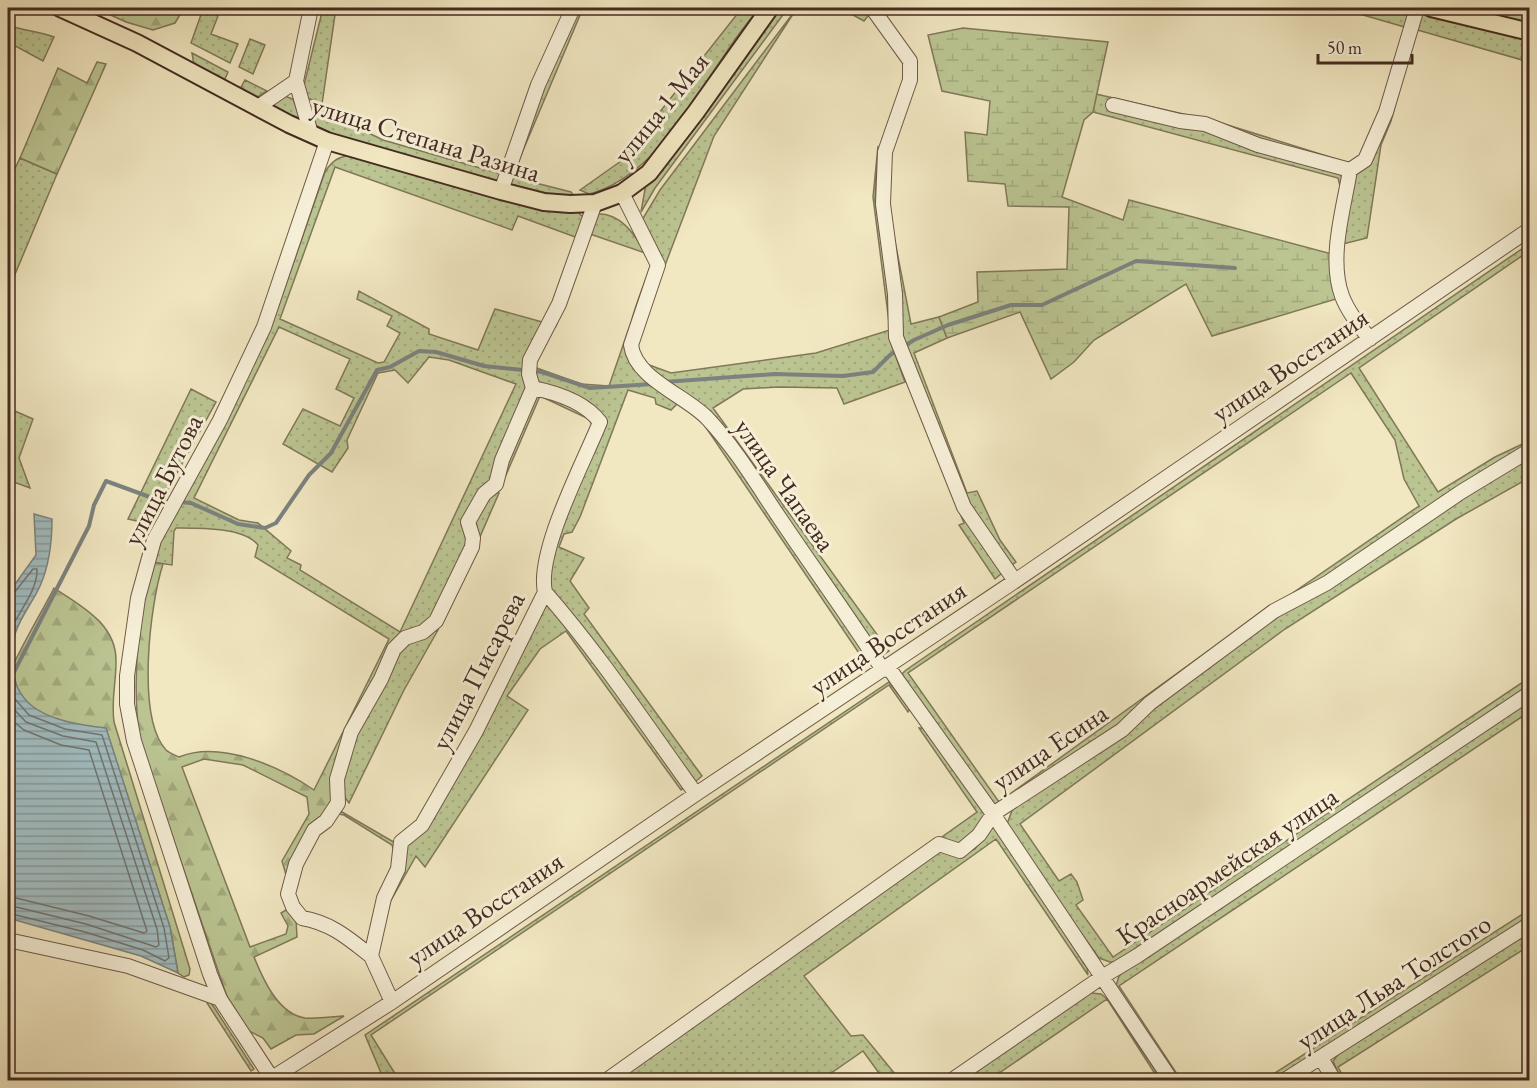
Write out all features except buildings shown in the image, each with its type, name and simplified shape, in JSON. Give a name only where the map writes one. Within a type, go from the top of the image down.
[{"type":"main road","name":"улица Степана Разина","points":[[60,8],[137,43],[327,141],[544,202],[596,202],[622,193]]},
{"type":"main road","name":"улица 1 Мая","points":[[622,193],[649,172],[669,148],[770,8]]},
{"type":"main road","points":[[1431,8],[1530,32]]},
{"type":"street","points":[[310,134],[296,81],[311,8]]},
{"type":"street","points":[[501,191],[538,85],[573,8]]},
{"type":"street","points":[[872,8],[899,43],[909,61],[910,80],[885,152],[883,204],[895,294],[896,337],[964,507],[1015,581]]},
{"type":"street","points":[[1113,105],[1180,121],[1205,124],[1277,151],[1350,170],[1365,160],[1386,112],[1417,8]]},
{"type":"street","points":[[258,107],[296,81]]},
{"type":"street","name":"улица Бутова","points":[[271,1080],[220,999],[130,723],[126,704],[138,598],[154,540],[220,420],[264,327],[327,141]]},
{"type":"street","points":[[1350,170],[1337,270],[1341,295],[1352,316],[1370,339]]},
{"type":"street","name":"улица 1 Мая","points":[[622,193],[658,265],[631,345]]},
{"type":"street","points":[[392,1002],[371,956],[335,928],[320,921],[302,918],[293,907],[288,894],[296,864],[314,830],[326,821],[338,803],[337,779],[351,732],[381,679],[394,649],[405,638],[423,632],[436,621],[472,546],[473,538],[468,522],[472,511],[484,494],[496,484],[502,460],[533,388],[529,374],[530,360],[559,304],[596,202]]},
{"type":"street","name":"улица Восстания","points":[[271,1080],[392,1002],[696,794],[1015,581],[1530,229]]},
{"type":"street","name":"улица Чапаева","points":[[631,345],[632,354],[638,364],[671,392],[707,417],[732,450],[886,668],[993,814],[1171,1080]]},
{"type":"street","name":"улица Писарева","points":[[371,956],[384,898],[398,869],[402,842],[423,825],[476,731],[545,592],[543,582],[549,545],[600,422],[591,410],[550,392],[533,388]]},
{"type":"street","name":"улица Есина","points":[[607,1080],[939,844],[960,851],[968,847],[993,814],[1122,730],[1150,703],[1274,611],[1327,583],[1461,492],[1530,450]]},
{"type":"street","points":[[545,592],[585,639],[660,740],[696,794]]},
{"type":"street","name":"Красноармейская улица","points":[[952,1080],[1102,977],[1137,956],[1530,693]]},
{"type":"street","name":"улица Льва Толстого","points":[[1285,1080],[1530,924]]},
{"type":"street","points":[[8,940],[128,966],[220,999]]},
{"type":"street","points":[[1321,1058],[1334,1080]]},
{"type":"green space","points":[[95,8],[184,8],[175,23],[153,30],[126,22]]},
{"type":"green space","points":[[323,8],[336,8],[322,104],[305,97],[304,85]]},
{"type":"green space","points":[[578,8],[583,8],[514,172],[545,81]]},
{"type":"green space","points":[[742,8],[760,8],[741,31],[665,141],[642,164],[617,182],[589,194],[580,190],[621,161]]},
{"type":"green space","points":[[779,8],[788,8],[655,188],[641,212],[647,178]]},
{"type":"green space","points":[[797,8],[714,136],[664,268],[642,220],[660,190]]},
{"type":"green space","points":[[840,8],[864,8],[868,16],[864,21]]},
{"type":"green space","points":[[1339,8],[1404,8],[1412,10],[1408,28]]},
{"type":"green space","points":[[1456,8],[1529,8],[1529,25]]},
{"type":"green space","points":[[203,9],[218,16],[211,34],[238,44],[230,63],[191,43]]},
{"type":"green space","points":[[1420,11],[1529,38],[1529,62],[1414,29]]},
{"type":"green space","points":[[8,25],[54,37],[43,61],[8,42]]},
{"type":"green space","points":[[963,28],[1108,42],[1093,112],[1084,120],[1062,197],[1123,220],[1129,200],[1332,254],[1336,299],[1212,336],[1186,284],[1094,340],[1074,362],[1051,379],[1020,312],[947,338],[939,317],[978,302],[977,272],[1067,269],[1069,207],[1008,206],[1005,184],[968,181],[965,132],[987,135],[990,101],[942,91],[928,35]]},
{"type":"green space","points":[[1414,36],[1391,121],[1381,145],[1367,238],[1343,244],[1354,173]]},
{"type":"green space","points":[[250,39],[265,45],[253,74],[239,67]]},
{"type":"green space","points":[[192,53],[228,72],[224,81],[194,65]]},
{"type":"green space","points":[[97,62],[106,64],[57,174],[20,158],[58,68],[87,83]]},
{"type":"green space","points":[[245,80],[267,91],[256,98],[240,89]]},
{"type":"green space","points":[[1096,94],[1218,122],[1349,163],[1362,158],[1349,166],[1204,126],[1337,170],[1343,177],[1330,270],[1340,186],[1338,178],[1093,112]]},
{"type":"green space","points":[[282,95],[293,99],[302,123],[270,106]]},
{"type":"green space","points":[[307,103],[383,140],[501,174],[499,181],[333,137],[316,129]]},
{"type":"green space","points":[[878,146],[875,200],[890,295],[890,330],[873,197]]},
{"type":"green space","points":[[355,155],[573,208],[584,218],[578,238],[518,216],[512,230],[335,167],[280,319],[378,363],[384,362],[400,333],[387,326],[392,316],[357,299],[359,291],[429,329],[429,334],[478,350],[495,309],[546,323],[528,389],[467,539],[467,549],[433,619],[422,628],[404,634],[345,735],[342,734],[389,639],[255,557],[258,545],[242,535],[220,530],[176,528],[172,565],[152,562],[161,538],[221,432],[272,325],[325,172],[334,161],[341,157]],"holes":[[[279,327],[350,359],[336,389],[354,398],[340,426],[303,409],[283,444],[332,472],[348,448],[347,440],[378,373],[395,370],[408,383],[429,357],[449,360],[516,384],[400,632],[300,570],[301,565],[287,558],[291,551],[258,523],[239,520],[194,498]]]},
{"type":"green space","points":[[20,158],[57,174],[8,291],[8,183]]},
{"type":"green space","points":[[512,177],[571,192],[574,196],[549,194],[510,184]]},
{"type":"green space","points":[[595,214],[604,214],[619,220],[631,232],[645,253],[590,234],[556,326],[543,341],[534,367],[581,384],[609,386],[632,320],[627,343],[631,365],[677,404],[671,410],[656,404],[655,398],[628,390],[580,517],[572,532],[564,534],[559,547],[584,558],[570,581],[589,608],[584,614],[702,776],[694,783],[582,628],[550,592],[547,579],[552,546],[605,423],[596,407],[537,381],[532,375],[532,360],[562,304],[591,218]]},
{"type":"green space","points":[[894,236],[911,324],[939,317],[947,338],[914,353],[967,493],[977,491],[1000,540],[1016,562],[1009,567],[967,502],[902,337],[901,293]]},
{"type":"green space","points":[[1529,244],[1529,251],[1359,368],[1438,492],[1495,457],[1529,441],[1529,446],[1394,533],[997,807],[993,805],[905,681],[902,674]],"holes":[[[1351,373],[1395,440],[1404,479],[1419,506],[1197,659],[999,802],[908,673]]]},
{"type":"green space","points":[[890,330],[892,346],[905,382],[844,404],[837,388],[743,389],[713,408],[889,651],[880,657],[744,460],[641,362],[671,373],[816,353]]},
{"type":"green space","points":[[191,389],[216,402],[149,524],[128,519]]},
{"type":"green space","points":[[539,394],[588,414],[594,427],[589,419],[540,396],[503,482],[506,463],[535,395]]},
{"type":"green space","points":[[8,408],[33,419],[19,458],[30,488],[8,480]]},
{"type":"green space","points":[[705,426],[738,465],[871,662],[867,665]]},
{"type":"green space","points":[[1529,456],[1529,478],[1456,519],[1285,629],[1020,824],[1059,881],[1071,874],[1077,882],[1083,900],[1076,905],[1113,957],[1529,678],[1529,688],[1120,962],[1110,962],[1099,958],[1007,824],[1013,808],[1277,615]]},
{"type":"green space","points":[[499,493],[479,539],[472,522],[490,496]]},
{"type":"green space","points":[[957,506],[1002,573],[995,579],[959,525],[964,523]]},
{"type":"green space","points":[[152,562],[163,564],[150,632],[148,687],[151,713],[157,734],[166,750],[179,757],[212,752],[249,758],[284,772],[314,790],[342,734],[345,735],[332,801],[287,878],[282,861],[309,814],[307,797],[243,765],[204,759],[182,767],[250,947],[286,934],[288,926],[281,913],[289,908],[296,919],[297,937],[254,957],[273,994],[279,1003],[295,1015],[305,1018],[344,1016],[314,1034],[296,1035],[271,1049],[263,1038],[249,1031],[227,997],[140,741],[136,696],[137,651]]},
{"type":"green space","points":[[54,588],[86,609],[111,637],[116,662],[114,722],[190,969],[189,975],[184,977],[178,973],[170,927],[106,729],[78,725],[46,716],[20,700],[13,688],[10,674],[12,668]]},
{"type":"green space","points":[[546,600],[575,634],[685,787],[681,790],[566,631],[540,649],[507,696],[528,710],[425,867],[416,856],[385,911],[407,842]]},
{"type":"green space","points":[[438,630],[404,690],[349,803],[342,788],[343,769],[360,722],[406,641]]},
{"type":"green space","points":[[889,682],[910,709],[908,712],[889,685],[371,1035],[399,1080],[384,1080],[365,1035]]},
{"type":"green space","points":[[1529,699],[1529,712],[1119,986],[1181,1080],[1177,1080],[1116,986],[1119,976],[1128,967]]},
{"type":"green space","points":[[919,728],[924,728],[986,814],[976,831],[959,846],[939,839],[977,812]]},
{"type":"green space","points":[[342,812],[397,844],[395,854],[392,845],[344,815],[338,814]]},
{"type":"green space","points":[[993,824],[1087,968],[1088,975],[996,839],[804,976],[851,1036],[863,1035],[900,1080],[884,1080],[863,1051],[821,1080],[613,1080],[940,850],[961,856],[975,849]]},
{"type":"green space","points":[[1529,910],[1529,917],[1274,1080],[1264,1080]]},
{"type":"green space","points":[[1529,930],[1529,946],[1338,1067],[1345,1080],[1341,1080],[1333,1061],[1341,1051]]},
{"type":"green space","points":[[1091,993],[1101,994],[1107,999],[989,1080],[964,1080]]},
{"type":"green space","points":[[1107,999],[1162,1080],[1159,1080]]},
{"type":"green space","points":[[210,1001],[254,1069],[251,1071],[207,1003]]},
{"type":"water","points":[[34,514],[52,519],[51,544],[43,578],[15,634],[12,659],[15,679],[22,695],[33,707],[47,715],[65,721],[106,728],[170,927],[178,973],[141,956],[8,918],[8,594],[36,555]]},
{"type":"waterway","points":[[664,382],[775,374],[843,376],[873,372],[890,355],[914,340],[948,325],[1011,305],[1042,305],[1136,261],[1235,268]]},
{"type":"waterway","points":[[179,502],[191,503],[238,524],[265,528],[276,523],[309,475],[331,453],[377,370],[390,367],[419,351],[436,352],[484,366],[542,372],[590,388],[653,384]]},
{"type":"waterway","points":[[8,680],[89,526],[94,505],[106,481],[158,500],[171,501]]}]
